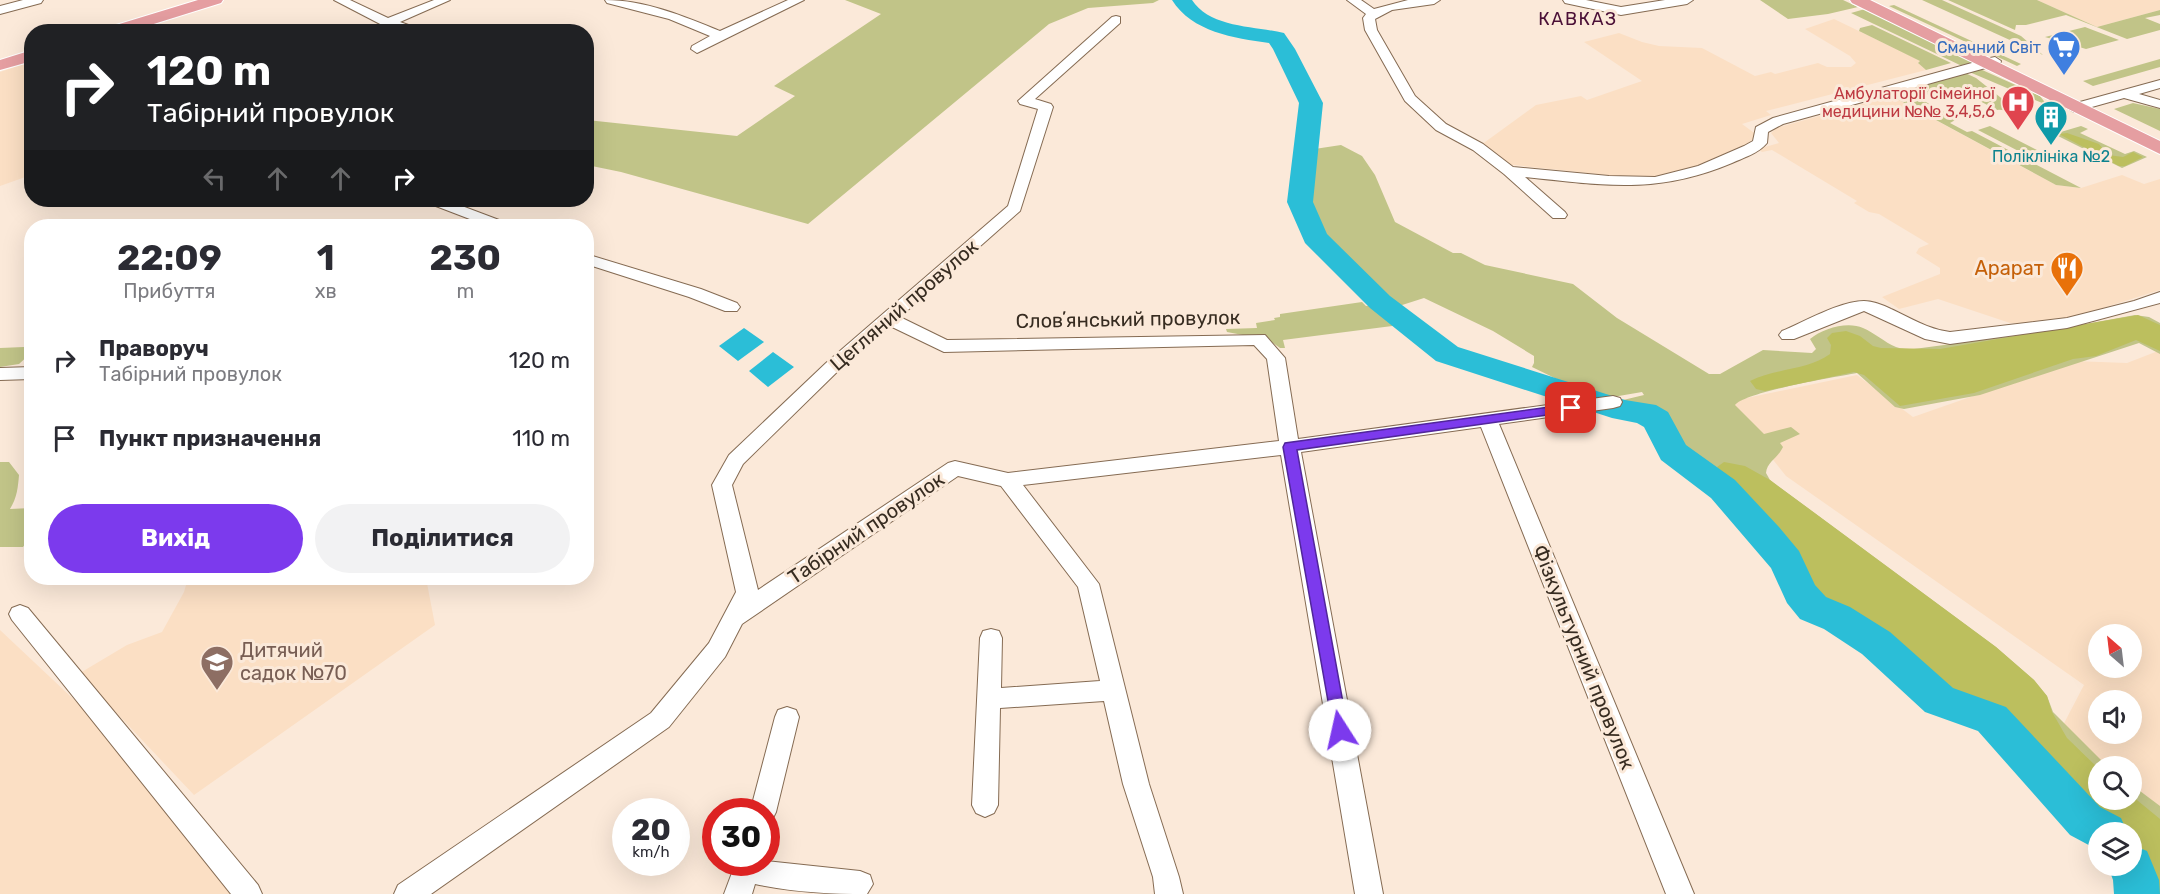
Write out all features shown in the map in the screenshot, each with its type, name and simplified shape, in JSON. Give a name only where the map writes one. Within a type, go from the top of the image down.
[{"type":"main road","points":[[138,24],[208,0]]},
{"type":"main road","points":[[125,24],[208,0]]},
{"type":"main road","points":[[1858,0],[1991,62]]},
{"type":"main road","points":[[1867,0],[2078,107],[2160,145]]},
{"type":"main road","points":[[0,63],[24,56]]},
{"type":"street","points":[[0,10],[37,0]]},
{"type":"street","points":[[340,0],[388,24],[444,0]]},
{"type":"street","points":[[612,0],[673,16],[720,36]]},
{"type":"street","points":[[697,49],[798,0]]},
{"type":"street","points":[[1353,0],[1372,14],[1434,0]]},
{"type":"street","points":[[1569,0],[1597,3],[1621,11],[1687,0]]},
{"type":"street","points":[[1372,14],[1368,23],[1371,30],[1410,98],[1441,127],[1478,147],[1509,171],[1559,215]]},
{"type":"street","name":"Цегляний провулок","points":[[733,619],[747,592],[722,485],[736,460],[832,367],[1015,208],[1046,107],[1024,101],[1116,20]]},
{"type":"street","points":[[1509,171],[1645,182],[1670,177],[1744,153],[1760,143],[1761,130],[1778,121],[1991,62]]},
{"type":"street","points":[[2078,107],[2160,84]]},
{"type":"street","points":[[2124,94],[2160,104]]},
{"type":"street","points":[[451,207],[483,219]]},
{"type":"street","points":[[594,261],[696,293],[731,307]]},
{"type":"street","points":[[1788,335],[1853,308],[1866,306],[1884,312],[1910,327],[1931,335],[1950,338],[2067,323],[2140,305],[2160,297]]},
{"type":"street","name":"Словʼянський провулок","points":[[888,318],[944,346],[1259,339],[1276,358],[1369,894]]},
{"type":"street","points":[[0,374],[24,373]]},
{"type":"street","name":"Табірний провулок","points":[[408,894],[660,720],[717,650],[733,619],[955,468],[1008,480],[1290,447],[1613,402]]},
{"type":"street","name":"Фізкультурний провулок","points":[[1488,420],[1680,894]]},
{"type":"street","points":[[1008,480],[1088,584],[1136,784],[1166,877],[1169,894]]},
{"type":"street","points":[[20,614],[248,894]]},
{"type":"street","points":[[986,805],[991,638]]},
{"type":"street","points":[[989,699],[1114,690]]},
{"type":"street","points":[[767,798],[787,717]]},
{"type":"street","points":[[744,876],[860,884]]},
{"type":"shaded area","points":[[2037,0],[2160,0],[2160,10],[2097,27]]},
{"type":"shaded area","points":[[1834,19],[1921,61],[1918,63],[1926,70],[1766,111],[1771,115],[1742,124],[1757,135],[1742,149],[1695,167],[1643,179],[1504,164],[1481,145],[1536,105],[1581,96],[1587,100],[1642,81],[1584,42],[1619,33],[1659,46],[1702,48],[1755,76],[1771,72],[1775,74],[1818,63],[1827,67],[1851,67],[1856,63],[1850,56],[1805,29]]},
{"type":"shaded area","points":[[24,64],[24,177],[0,186],[0,72]]},
{"type":"shaded area","points":[[1891,96],[2056,185],[2081,188],[2122,175],[2144,184],[2160,179],[2160,290],[2068,319],[2026,324],[2010,323],[1938,299],[1899,309],[1882,297],[1940,274],[1940,268],[1916,253],[1919,248],[1929,244],[1879,214],[1869,212],[1854,203],[1857,201],[1772,150],[1762,152],[1758,149],[1779,143],[1771,133],[1776,128]]},
{"type":"shaded area","points":[[2067,133],[2099,144],[2108,155],[2123,157],[2133,152],[2143,157],[2125,166],[2119,166],[2059,134]]},
{"type":"shaded area","points":[[2138,315],[2160,325],[2160,351],[2136,340],[2096,356],[2073,359],[1974,393],[1900,406],[1864,375],[1854,372],[1765,391],[1756,389],[1750,381],[1822,359],[1830,354],[1831,345],[1827,338],[1832,333],[1846,331],[1881,348],[1940,349]]},
{"type":"shaded area","points":[[2160,352],[2160,810],[2142,795],[2142,756],[2092,756],[2060,731],[2084,685],[1786,476],[1727,402],[1857,375],[1913,417],[2073,361],[2127,363]]},
{"type":"shaded area","points":[[1724,462],[1745,466],[1770,480],[1996,647],[2034,680],[2047,696],[2052,712],[2067,738],[2088,758],[2088,810],[2023,741],[2005,717],[1992,710],[1956,700],[1945,694],[1869,625],[1855,617],[1815,603],[1808,596],[1792,555],[1727,482],[1717,467]]},
{"type":"shaded area","name":"Дитячий садок №70","points":[[186,585],[427,585],[435,625],[194,795],[110,706],[75,676],[127,645],[162,632]]},
{"type":"shaded area","points":[[0,630],[120,743],[237,894],[0,894]]},
{"type":"shaded area","points":[[2142,804],[2160,819],[2160,894],[2146,894],[2148,866],[2142,848],[2142,822],[2112,822],[2088,810],[2142,810]]},
{"type":"green space","points":[[845,0],[1159,0],[1153,3],[1088,8],[1049,24],[808,224],[594,166],[594,121],[737,136],[795,96],[774,86],[881,14]]},
{"type":"green space","points":[[1760,0],[1843,0],[1858,7],[1828,14],[1788,19]]},
{"type":"green space","points":[[1922,0],[1942,0],[2021,36],[2043,55]]},
{"type":"green space","points":[[1948,0],[2037,0],[2097,27],[2160,10],[2160,15],[2145,18],[2160,24],[2160,30],[2127,39],[2066,15],[2026,25],[2016,25],[2015,30]]},
{"type":"green space","points":[[1894,5],[2021,64],[2017,66],[1889,6]]},
{"type":"green space","points":[[1865,9],[1975,62],[1964,67],[1851,13]]},
{"type":"green space","points":[[1872,25],[1951,63],[1926,70],[1918,63],[1920,61],[1859,31],[1860,28]]},
{"type":"green space","points":[[2085,27],[2119,40],[2086,49],[2045,37]]},
{"type":"green space","points":[[2160,59],[2160,67],[2093,86],[2083,81]]},
{"type":"green space","points":[[1980,69],[2040,96],[2047,105],[1967,71]]},
{"type":"green space","points":[[1963,72],[1976,78],[2020,113],[1997,110],[1961,93],[1944,92],[1921,96],[1906,88]]},
{"type":"green space","points":[[1902,89],[1957,119],[1950,123],[1967,132],[1972,131],[2081,188],[2056,185],[1886,93]]},
{"type":"green space","points":[[2133,103],[2160,109],[2160,131],[2114,109]]},
{"type":"green space","points":[[1990,126],[2041,152],[2028,156],[1978,130]]},
{"type":"green space","points":[[2081,126],[2088,129],[2080,133],[2125,154],[2134,151],[2147,157],[2122,168],[2054,134]]},
{"type":"green space","points":[[1341,145],[1362,156],[1375,175],[1395,222],[1453,253],[1461,253],[1485,265],[1573,284],[1617,318],[1709,374],[1720,374],[1763,350],[1812,353],[1816,349],[1810,339],[1815,335],[1829,329],[1850,325],[1872,332],[1896,347],[1914,349],[2042,332],[2135,315],[2149,317],[2160,323],[2160,354],[2139,343],[1980,395],[1904,409],[1895,407],[1857,373],[1772,390],[1742,400],[1735,405],[1764,434],[1791,427],[1800,434],[1780,443],[1783,447],[1767,469],[1766,473],[1770,480],[1996,647],[2034,680],[2047,696],[2053,712],[2097,756],[2088,756],[2088,810],[2023,741],[2005,717],[1992,710],[1956,700],[1945,694],[1869,625],[1855,617],[1815,603],[1808,596],[1792,555],[1727,482],[1682,451],[1678,446],[1674,425],[1652,410],[1619,401],[1644,395],[1642,392],[1607,398],[1567,384],[1532,367],[1534,356],[1493,331],[1424,298],[1399,306],[1409,315],[1395,320],[1400,325],[1283,340],[1285,348],[1280,348],[1269,340],[1227,332],[1226,329],[1257,328],[1256,323],[1275,320],[1274,318],[1280,317],[1280,314],[1362,302],[1366,306],[1379,304],[1381,306],[1390,303],[1367,277],[1323,239],[1314,214],[1305,206],[1312,199],[1307,174],[1308,150]]},
{"type":"green space","points":[[24,347],[24,359],[19,364],[0,367],[0,348]]},
{"type":"green space","points":[[0,462],[9,462],[19,475],[16,497],[10,509],[24,508],[24,546],[0,547]]},
{"type":"green space","points":[[2142,792],[2160,806],[2160,894],[2146,894],[2148,866],[2142,848],[2142,822],[2112,822],[2088,810],[2142,810]]},
{"type":"water","points":[[744,328],[764,342],[738,361],[719,346]]},
{"type":"water","points":[[773,352],[794,367],[768,387],[749,371]]},
{"type":"waterway","points":[[1182,0],[1188,9],[1209,23],[1238,32],[1276,38],[1284,49],[1311,103],[1300,202],[1315,237],[1380,302],[1447,354],[1623,410],[1645,413],[1657,420],[1673,452],[1723,489],[1766,536],[1786,561],[1800,593],[1813,608],[1837,618],[1876,643],[1939,700],[1992,719],[2088,823]]},
{"type":"waterway","points":[[2135,876],[2137,894]]},
{"type":"place","name":"Смачний Світ","points":[[2064,76]]},
{"type":"place","name":"Амбулаторії сімейної медицини №№ 3,4,5,6","points":[[2018,131]]},
{"type":"place","name":"Поліклініка №2","points":[[2051,146]]},
{"type":"place","name":"Арарат","points":[[2067,297]]},
{"type":"place","name":"Дитячий садок №70","points":[[217,691]]},
{"type":"district","name":"КАВКАЗ","points":[[1578,19]]},
{"type":"route","points":[[1340,730],[1290,447],[1571,408]]}]
